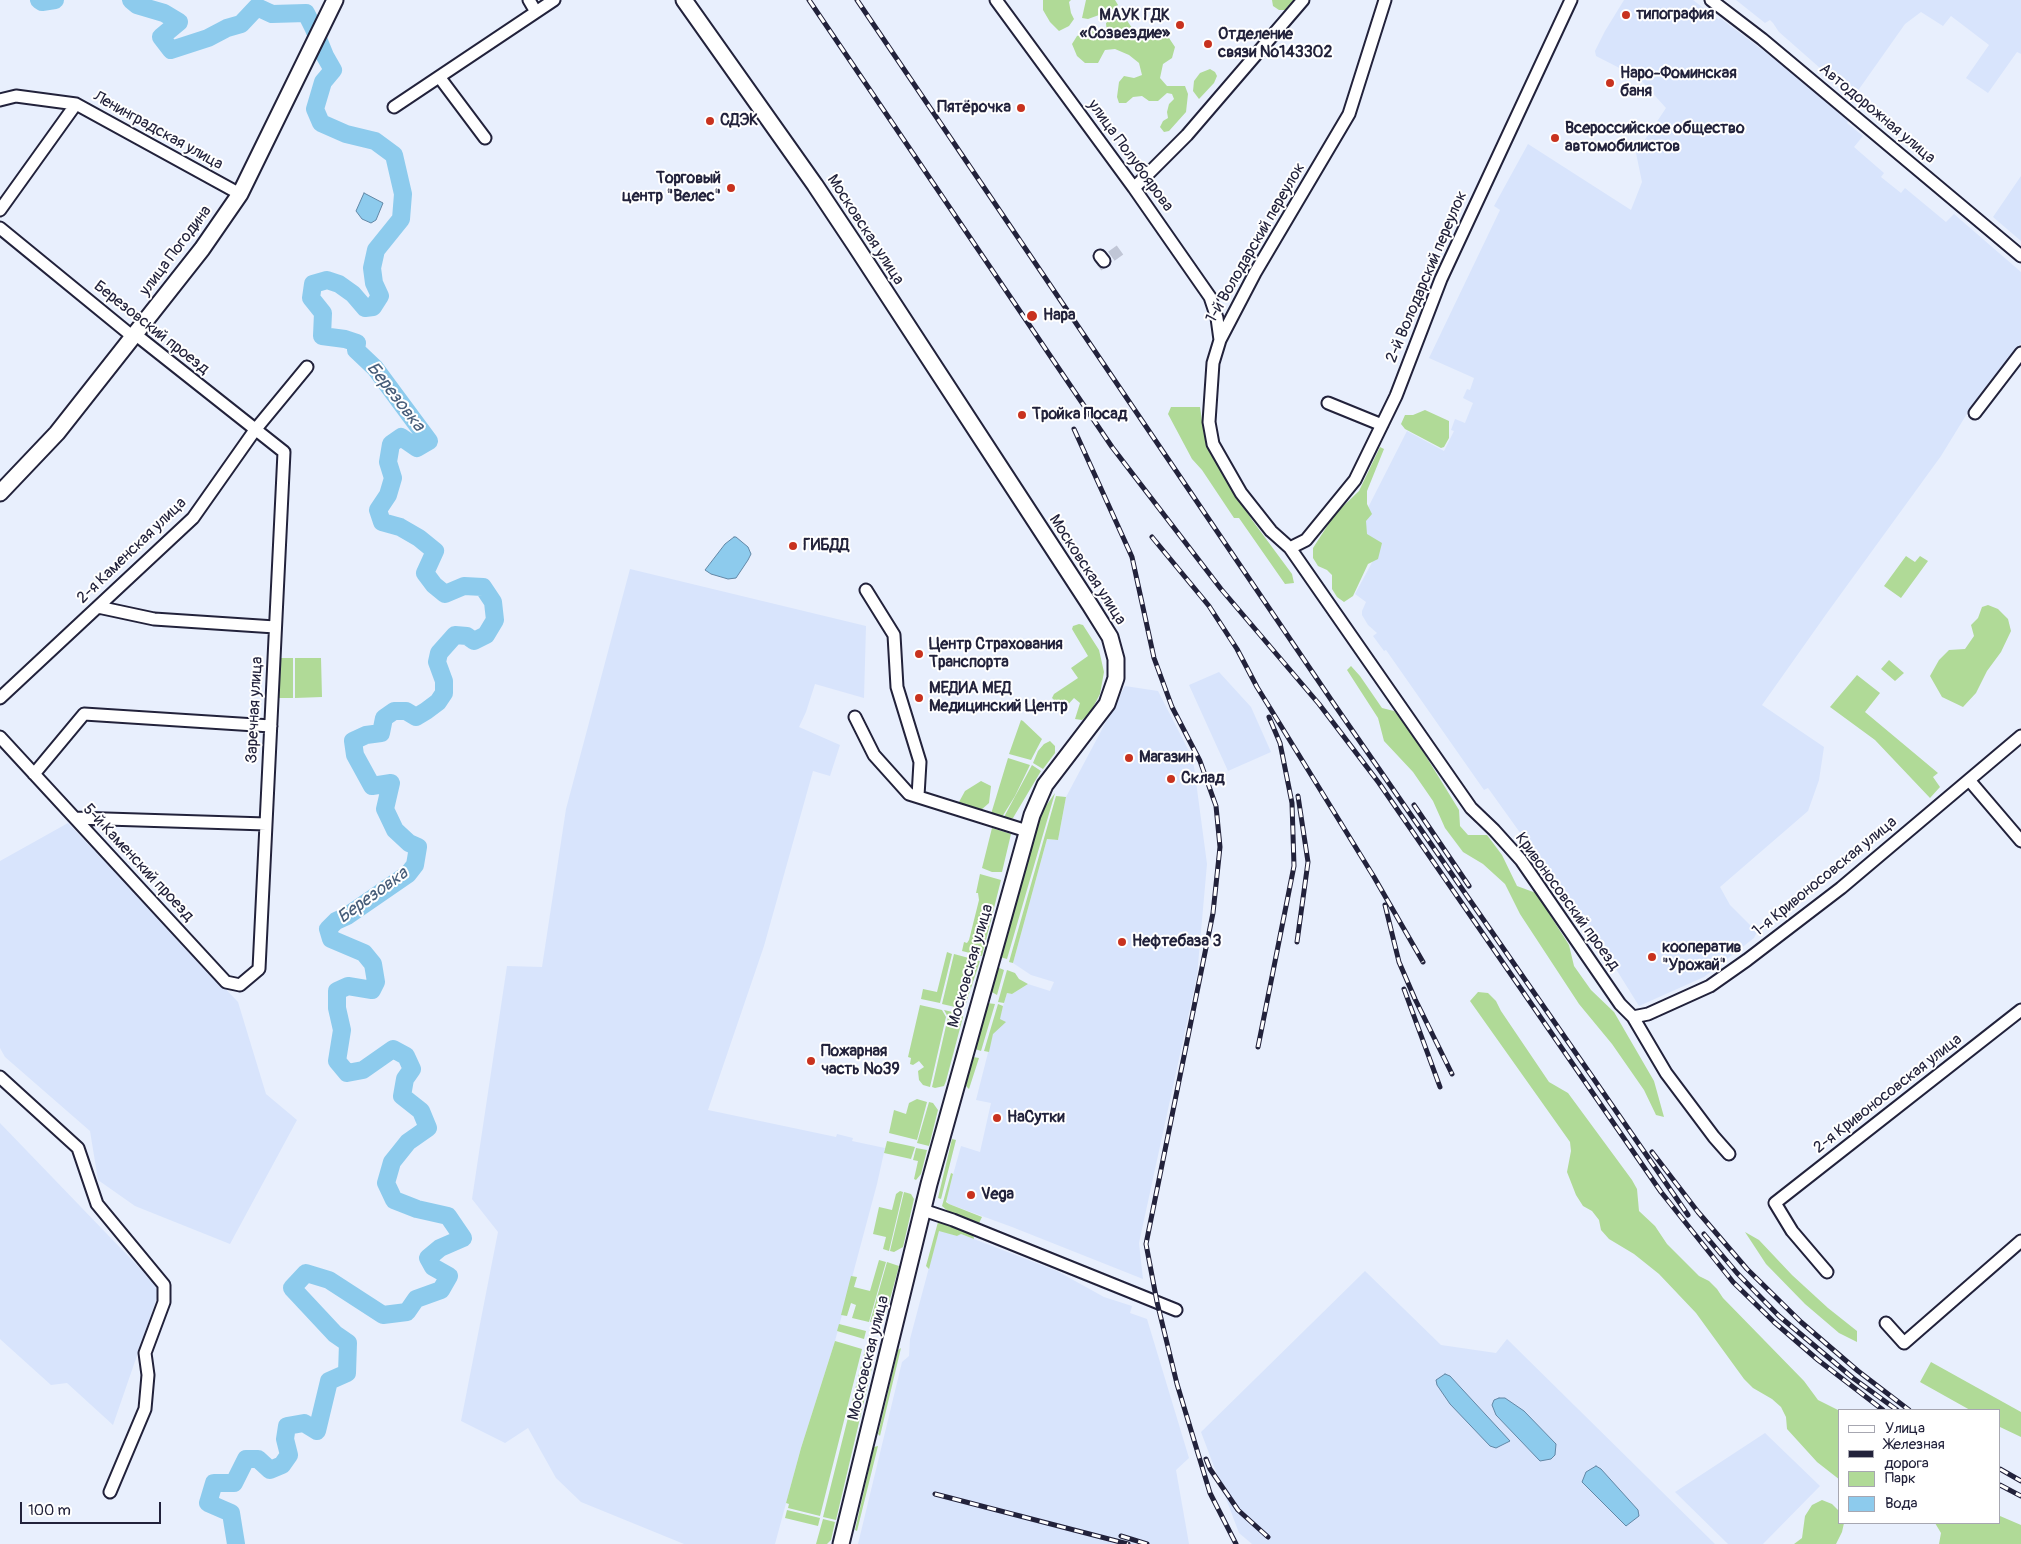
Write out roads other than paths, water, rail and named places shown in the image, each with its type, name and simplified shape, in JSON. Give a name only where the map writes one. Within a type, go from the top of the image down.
[{"type":"main road","name":"улица Погодина","points":[[0,493],[57,434],[202,249],[240,194],[335,0]]},
{"type":"main road","name":"Московская улица","points":[[684,0],[845,230],[1090,605],[1112,642],[1117,671],[1111,696],[1094,722],[1045,785],[1035,805],[923,1210],[841,1544]]},
{"type":"street","points":[[529,0],[536,12]]},
{"type":"street","points":[[394,108],[554,0]]},
{"type":"street","name":"улица Полубоярова","points":[[996,0],[1134,188],[1210,297],[1217,318],[1220,340]]},
{"type":"street","points":[[1134,188],[1187,135],[1303,0]]},
{"type":"street","name":"1-й Володарский переулок","points":[[1290,548],[1271,531],[1241,493],[1213,444],[1208,422],[1213,363],[1220,340],[1255,273],[1349,114],[1385,0]]},
{"type":"street","name":"2-й Володарский переулок","points":[[1290,548],[1306,540],[1355,480],[1396,396],[1441,279],[1571,0]]},
{"type":"street","name":"Автодорожная улица","points":[[1711,0],[1762,39],[2021,256]]},
{"type":"street","points":[[440,78],[485,138]]},
{"type":"street","name":"Ленинградская улица","points":[[0,100],[16,96],[76,104],[240,194]]},
{"type":"street","points":[[0,210],[76,104]]},
{"type":"street","name":"Березовский проезд","points":[[0,228],[132,336],[140,338],[284,452]]},
{"type":"street","points":[[1975,413],[2021,353]]},
{"type":"street","name":"2-я Каменская улица","points":[[0,698],[193,518],[255,430],[307,367]]},
{"type":"street","points":[[1328,403],[1382,425]]},
{"type":"street","name":"Заречная улица","points":[[259,969],[284,452]]},
{"type":"street","name":"Кривоносовский проезд","points":[[1290,548],[1471,808],[1521,860],[1620,1004],[1633,1017],[1666,1073],[1714,1138],[1729,1154]]},
{"type":"street","points":[[866,590],[894,635],[897,687],[920,762],[918,796]]},
{"type":"street","points":[[98,607],[154,619],[275,627]]},
{"type":"street","points":[[34,774],[84,714],[271,726]]},
{"type":"street","points":[[855,717],[874,755],[909,794],[1027,831]]},
{"type":"street","name":"1-я Кривоносовская улица","points":[[1633,1017],[1648,1014],[1710,986],[1841,888],[2021,736]]},
{"type":"street","name":"5-й Каменский проезд","points":[[0,737],[226,982],[240,985],[259,969]]},
{"type":"street","points":[[1969,780],[2021,841]]},
{"type":"street","points":[[75,818],[266,824]]},
{"type":"street","name":"2-я Кривоносовская улица","points":[[1827,1272],[1792,1231],[1774,1203],[2021,1010]]},
{"type":"street","points":[[0,1077],[78,1148],[97,1204],[164,1285],[164,1302],[145,1353],[148,1375],[145,1409],[110,1492]]},
{"type":"street","points":[[923,1210],[1176,1310]]},
{"type":"street","points":[[1886,1323],[1904,1343],[2021,1241]]},
{"type":"water","points":[[364,193],[383,203],[376,220],[371,223],[362,219],[356,211]]},
{"type":"water","points":[[734,537],[748,547],[751,554],[736,578],[728,579],[711,574],[705,570],[725,544]]},
{"type":"water","points":[[1445,1374],[1450,1376],[1510,1441],[1496,1448],[1490,1446],[1450,1404],[1437,1385],[1436,1380]]},
{"type":"water","points":[[1505,1398],[1524,1411],[1556,1444],[1555,1455],[1551,1459],[1540,1461],[1496,1415],[1492,1405],[1494,1400]]},
{"type":"water","points":[[1596,1466],[1601,1469],[1638,1510],[1639,1516],[1626,1526],[1582,1482],[1586,1472]]},
{"type":"waterway","name":"Березовка","points":[[39,0],[42,2],[55,0]]},
{"type":"waterway","name":"Березовка","points":[[131,0],[137,5],[164,13],[179,22],[161,37],[171,50],[208,38],[227,28],[241,24],[257,7],[272,14],[306,13],[333,70],[323,82],[315,109],[321,123],[346,134],[375,141],[394,155],[403,194],[401,219],[376,250],[372,268],[374,283],[380,296],[373,307],[365,308],[353,294],[339,284],[327,280],[313,284],[311,298],[323,313],[322,336],[345,339],[357,343],[356,350],[375,368],[429,441],[417,448],[401,437],[391,444],[388,462],[393,478],[388,495],[378,510],[382,522],[400,527],[419,538],[435,551],[425,573],[434,585],[445,594],[464,586],[483,587],[493,602],[495,620],[486,635],[474,641],[467,636],[455,635],[439,653],[437,662],[444,681],[444,693],[438,702],[416,717],[406,711],[394,711],[384,718],[381,733],[366,735],[353,741],[355,755],[372,786],[391,783],[385,809],[395,830],[409,843],[418,847],[415,865],[408,874],[347,916],[336,921],[328,929],[331,939],[364,953],[373,964],[376,982],[372,990],[348,986],[337,991],[337,1008],[342,1030],[337,1061],[347,1073],[363,1070],[393,1049],[406,1056],[412,1069],[405,1079],[402,1096],[421,1111],[428,1128],[408,1142],[392,1162],[386,1183],[394,1200],[417,1209],[448,1216],[463,1238],[440,1248],[428,1258],[433,1267],[449,1276],[441,1290],[416,1299],[407,1312],[383,1315],[329,1280],[306,1273],[292,1288],[335,1334],[348,1343],[347,1373],[329,1381],[317,1431],[304,1423],[287,1426],[285,1439],[289,1455],[282,1465],[270,1470],[258,1459],[246,1459],[234,1483],[214,1483],[208,1503],[231,1513],[236,1544]]},
{"type":"tunnel","points":[[1098,266],[1120,250]]},
{"type":"railway","points":[[809,0],[1112,447],[1221,589],[1319,704],[1379,783],[1661,1192],[1733,1282],[1774,1322],[1818,1360],[1882,1409]]},
{"type":"railway","points":[[857,0],[1334,704],[1688,1215]]},
{"type":"railway","points":[[1074,429],[1132,557],[1154,658],[1172,707],[1200,761],[1216,806],[1220,847],[1213,913],[1146,1244],[1157,1302],[1177,1384],[1210,1493],[1236,1544]]},
{"type":"railway","points":[[1152,537],[1209,606],[1237,649],[1257,687],[1374,877],[1423,962]]},
{"type":"railway","points":[[1258,1047],[1294,866],[1292,803],[1280,743],[1269,717]]},
{"type":"railway","points":[[1297,942],[1308,862],[1298,796]]},
{"type":"railway","points":[[1414,805],[1469,886]]},
{"type":"railway","points":[[1385,905],[1399,962],[1452,1074]]},
{"type":"railway","points":[[1404,989],[1440,1087]]},
{"type":"railway","points":[[1652,1152],[1698,1212],[1747,1269],[1801,1322],[1858,1371],[1908,1409]]},
{"type":"railway","points":[[1704,1234],[1737,1273],[1779,1316],[1853,1378],[1896,1409]]},
{"type":"railway","points":[[1206,1459],[1210,1469],[1238,1510],[1268,1537]]},
{"type":"railway","points":[[2001,1470],[2021,1481]]},
{"type":"railway","points":[[2001,1486],[2021,1496]]},
{"type":"railway","points":[[935,1494],[1128,1544]]},
{"type":"railway","points":[[1121,1536],[1147,1544]]},
{"type":"place","name":"типография","points":[[1626,15]]},
{"type":"place","name":"МАУК ГДК «Созвездие»","points":[[1180,25]]},
{"type":"place","name":"Отделение связи №143302","points":[[1208,44]]},
{"type":"place","name":"Наро-Фоминская баня","points":[[1610,83]]},
{"type":"place","name":"Пятёрочка","points":[[1021,108]]},
{"type":"place","name":"СДЭК","points":[[710,121]]},
{"type":"place","name":"Всероссийское общество автомобилистов","points":[[1555,138]]},
{"type":"place","name":"Торговый центр \"Велес\"","points":[[731,188]]},
{"type":"place","name":"Нара","points":[[1032,316]]},
{"type":"place","name":"Тройка Посад","points":[[1022,415]]},
{"type":"place","name":"ГИБДД","points":[[793,546]]},
{"type":"place","name":"Центр Страхования Транспорта","points":[[919,654]]},
{"type":"place","name":"МЕДИА МЕД Медицинский Центр","points":[[919,698]]},
{"type":"place","name":"Магазин","points":[[1129,758]]},
{"type":"place","name":"Склад","points":[[1171,779]]},
{"type":"place","name":"Нефтебаза 3","points":[[1122,942]]},
{"type":"place","name":"кооператив \"Урожай\"","points":[[1652,957]]},
{"type":"place","name":"Пожарная часть №39","points":[[811,1061]]},
{"type":"place","name":"НаСутки","points":[[997,1118]]},
{"type":"place","name":"Vega","points":[[971,1195]]}]
